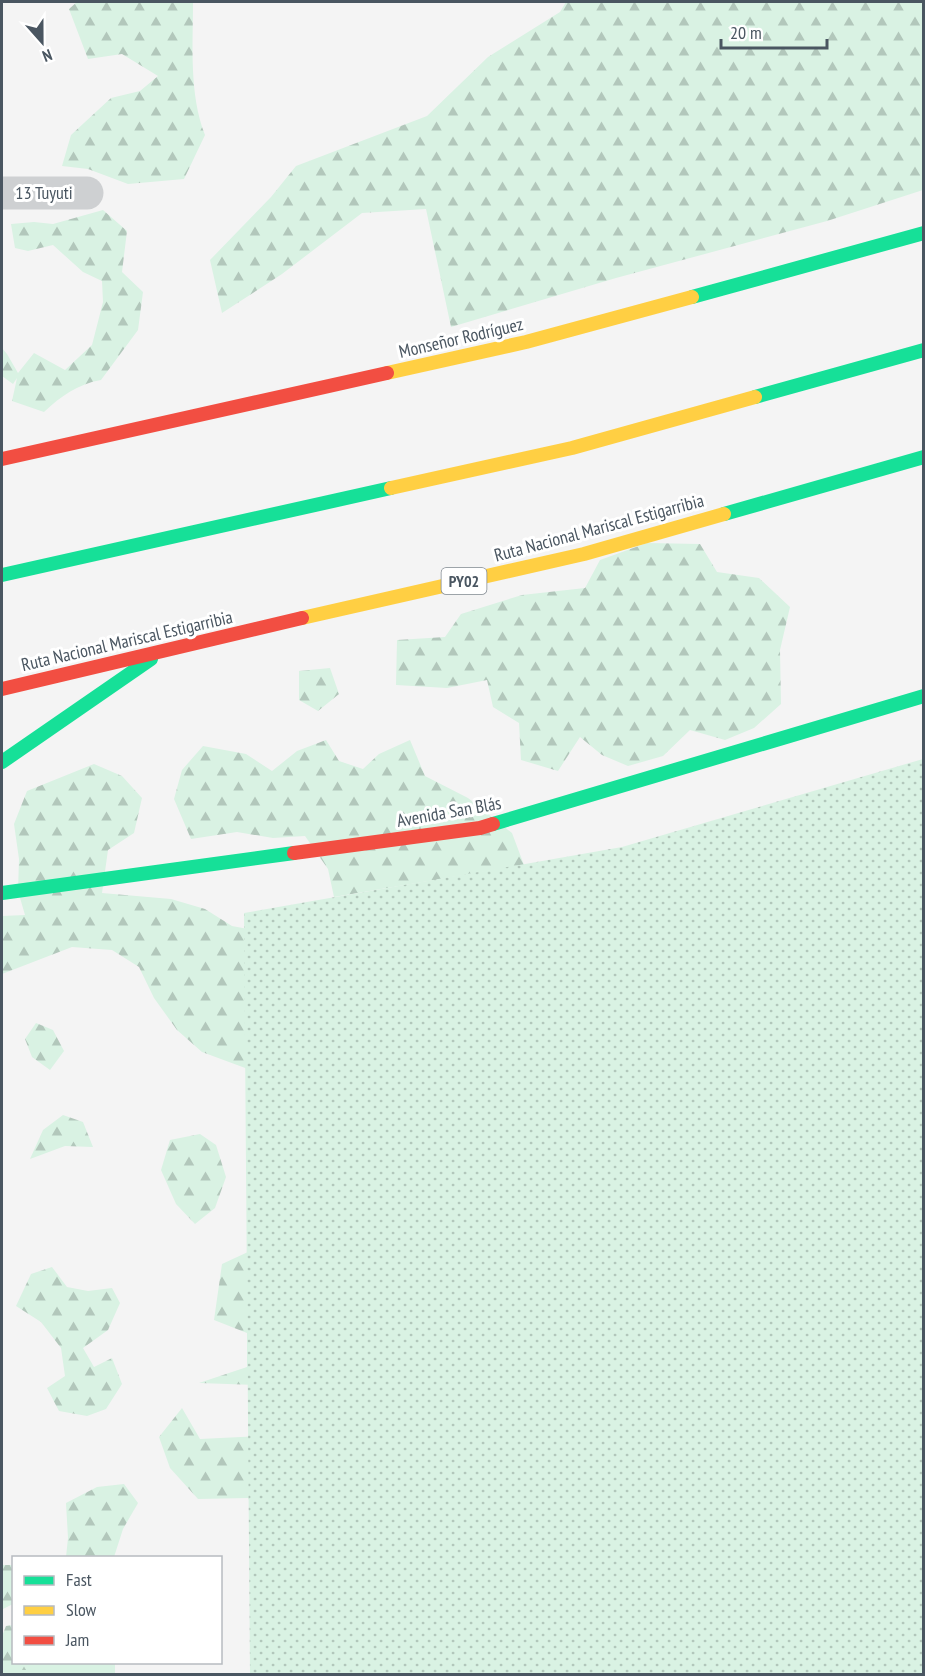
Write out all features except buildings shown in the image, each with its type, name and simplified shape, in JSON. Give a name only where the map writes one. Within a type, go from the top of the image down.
[{"type":"main road","name":"Monseñor Rodríguez","points":[[2,459],[526,342],[924,233]]},
{"type":"main road","points":[[2,575],[572,448],[924,350]]},
{"type":"main road","name":"Ruta Nacional Mariscal Estigarribia","points":[[2,689],[165,649],[584,554],[924,457]]},
{"type":"main road","points":[[2,762],[165,649]]},
{"type":"main road","name":"Avenida San Blás","points":[[2,893],[480,828],[924,696]]},
{"type":"street","name":"13 Tuyuti","points":[[2,193],[87,194]]},
{"type":"green space","points":[[77,2],[193,2],[194,86],[205,135],[184,179],[128,184],[88,169],[62,166],[71,135],[111,98],[140,91],[158,76],[122,54],[88,59],[69,9]]},
{"type":"green space","points":[[566,2],[923,2],[923,190],[827,221],[616,278],[451,327],[426,209],[362,213],[282,274],[222,313],[210,260],[271,197],[296,166],[427,116],[488,57],[560,12]]},
{"type":"green space","points":[[103,210],[127,231],[122,272],[143,292],[138,330],[101,380],[85,384],[70,392],[44,412],[12,401],[17,378],[13,384],[2,376],[2,348],[18,373],[34,353],[65,370],[92,345],[103,302],[102,281],[83,272],[53,245],[28,251],[15,248],[11,224],[34,222],[53,224]]},
{"type":"green space","points":[[647,543],[700,544],[717,572],[759,578],[790,607],[780,650],[781,704],[754,728],[725,740],[690,730],[663,756],[628,766],[602,755],[580,737],[558,771],[521,760],[519,723],[493,707],[487,680],[447,688],[396,685],[397,640],[445,637],[461,614],[522,595],[585,588],[600,560]]},
{"type":"green space","points":[[330,668],[339,694],[318,711],[299,700],[299,671]]},
{"type":"green space","points":[[326,740],[339,761],[363,769],[379,754],[410,740],[425,776],[468,798],[512,833],[524,865],[334,897],[328,869],[305,836],[273,838],[237,832],[191,839],[174,799],[182,770],[203,746],[246,754],[272,771],[297,751]]},
{"type":"green space","points":[[923,759],[923,1674],[250,1674],[244,913],[622,847]]},
{"type":"green space","points":[[94,764],[122,776],[142,798],[134,833],[108,850],[102,893],[171,899],[205,909],[232,926],[259,931],[280,1081],[202,1052],[177,1030],[154,998],[139,967],[112,950],[72,947],[2,974],[2,916],[25,915],[18,891],[19,859],[14,824],[27,791]]},
{"type":"green space","points":[[36,1023],[53,1030],[64,1051],[50,1070],[32,1057],[25,1039]]},
{"type":"green space","points":[[63,1115],[83,1122],[93,1147],[65,1146],[30,1159],[43,1130]]},
{"type":"green space","points":[[200,1134],[216,1145],[226,1177],[215,1208],[195,1224],[176,1204],[161,1170],[170,1140]]},
{"type":"green space","points":[[267,1243],[341,1276],[363,1294],[354,1324],[344,1341],[342,1384],[328,1426],[334,1470],[362,1482],[368,1558],[325,1582],[289,1589],[248,1498],[198,1499],[170,1468],[159,1437],[182,1408],[200,1439],[259,1436],[259,1385],[199,1383],[247,1367],[247,1333],[214,1320],[222,1264]]},
{"type":"green space","points":[[52,1267],[67,1287],[88,1291],[112,1288],[120,1303],[108,1330],[83,1348],[94,1367],[112,1358],[122,1384],[106,1409],[87,1416],[59,1411],[47,1388],[65,1376],[61,1348],[41,1322],[16,1306],[31,1274]]},
{"type":"green space","points":[[124,1484],[138,1503],[123,1529],[114,1556],[66,1556],[68,1538],[66,1503],[97,1487]]},
{"type":"green space","points":[[2,1565],[12,1565],[12,1604],[3,1609]]},
{"type":"green space","points":[[12,1625],[12,1664],[48,1664],[26,1670],[2,1665],[2,1636],[6,1626]]},
{"type":"green space","points":[[2,1661],[12,1661],[12,1664],[115,1664],[115,1674],[2,1674]]},
{"type":"traffic: fast","points":[[692,297],[924,233]]},
{"type":"traffic: fast","points":[[755,397],[924,350]]},
{"type":"traffic: fast","points":[[724,514],[924,457]]},
{"type":"traffic: fast","points":[[2,575],[391,488]]},
{"type":"traffic: fast","points":[[2,762],[151,659]]},
{"type":"traffic: fast","points":[[493,824],[924,696]]},
{"type":"traffic: fast","points":[[2,893],[294,853]]},
{"type":"traffic: slow","points":[[387,373],[526,342],[692,297]]},
{"type":"traffic: slow","points":[[391,488],[572,448],[755,397]]},
{"type":"traffic: slow","points":[[302,618],[584,554],[724,514]]},
{"type":"traffic: jam","points":[[2,459],[387,373]]},
{"type":"traffic: jam","points":[[2,689],[302,618]]},
{"type":"traffic: jam","points":[[294,853],[480,828],[493,824]]}]
